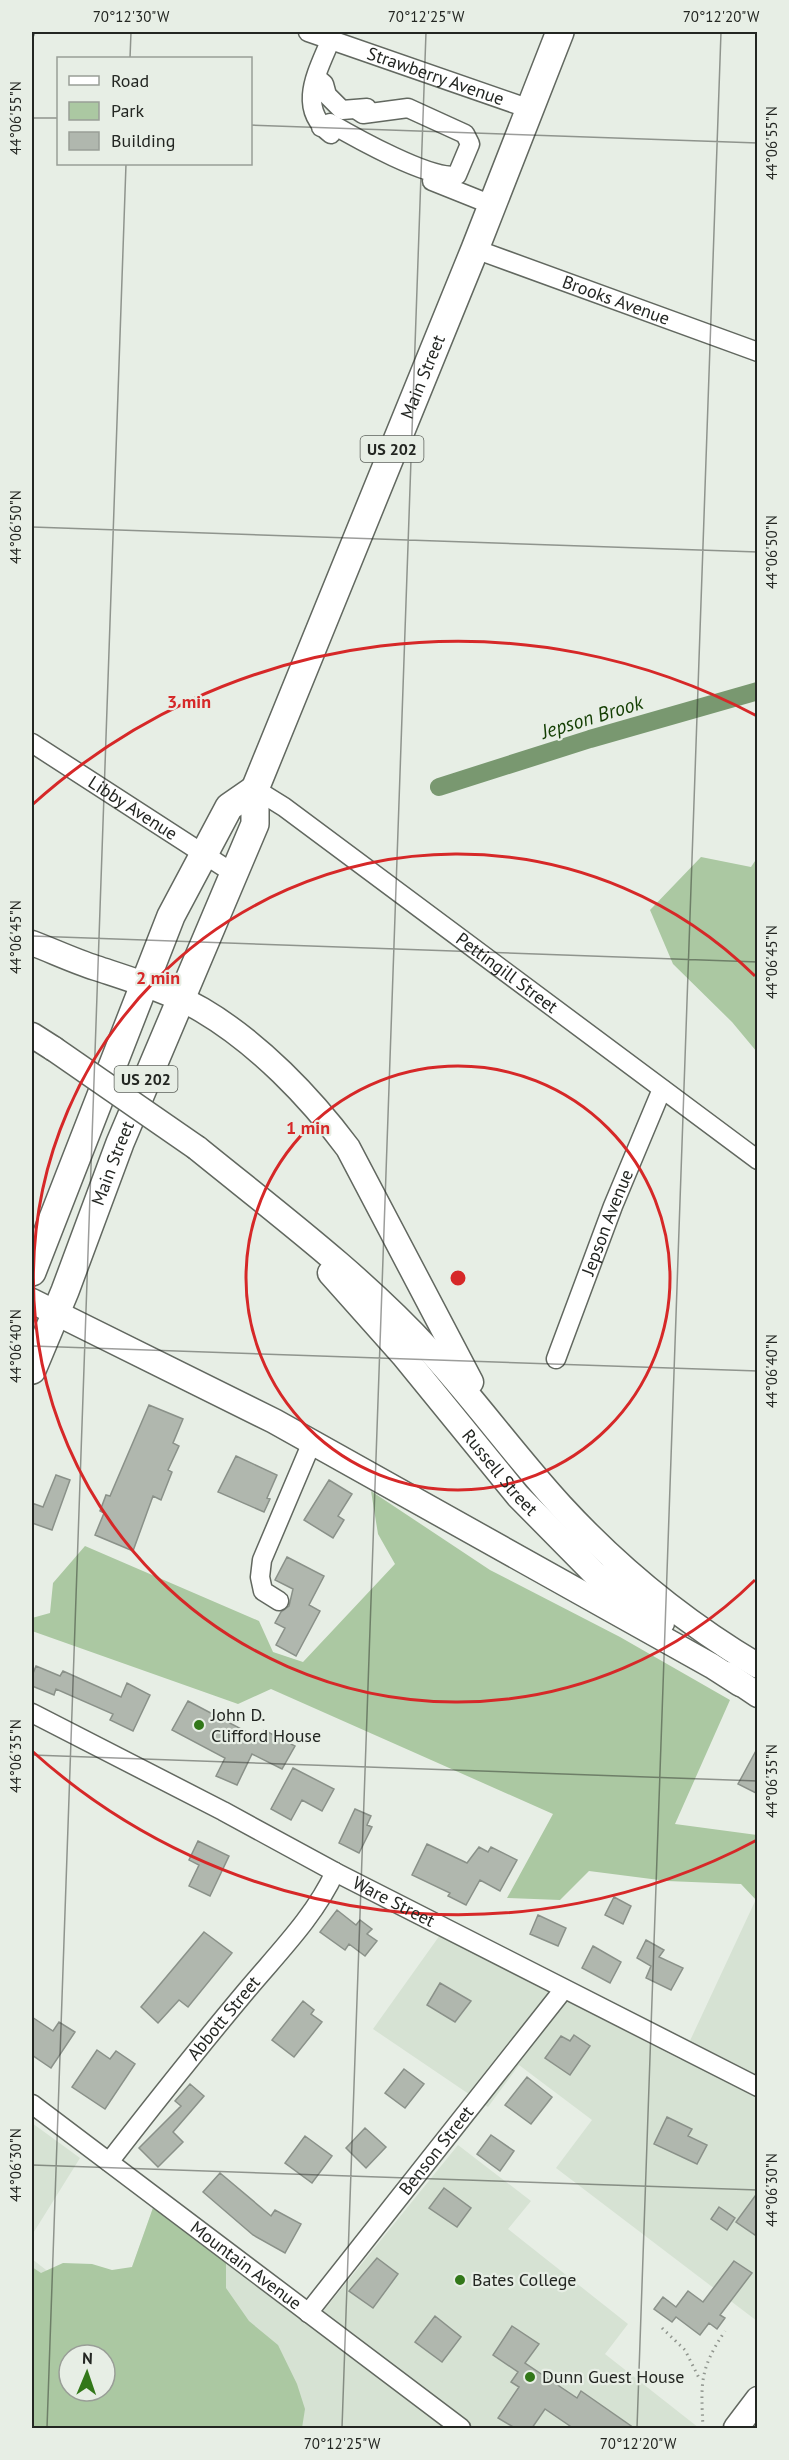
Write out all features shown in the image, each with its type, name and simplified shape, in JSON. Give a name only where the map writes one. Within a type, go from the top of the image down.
[{"type":"highway","name":"Main Street","points":[[32,1370],[120,1143],[255,824],[255,789],[475,249],[560,32]]},
{"type":"highway","name":"Main Street","points":[[32,1272],[142,982],[171,916],[229,807],[255,789]]},
{"type":"main road","points":[[32,943],[94,968],[142,982],[202,1010],[289,1078],[341,1138],[385,1217],[457,1359],[522,1459]]},
{"type":"main road","name":"Russell Street","points":[[32,1035],[197,1148],[376,1295],[430,1351],[561,1505],[622,1568],[690,1622],[758,1666]]},
{"type":"main road","name":"Russell Street","points":[[279,1215],[403,1354],[518,1496],[594,1573],[749,1689]]},
{"type":"main road","points":[[32,1301],[187,1377],[312,1442],[712,1666],[749,1689]]},
{"type":"main road","points":[[736,2428],[758,2400]]},
{"type":"street","name":"Strawberry Avenue","points":[[309,32],[330,36],[530,109]]},
{"type":"street","points":[[330,36],[310,103],[313,115],[321,127],[361,152],[492,205]]},
{"type":"street","points":[[317,78],[324,84],[327,95],[342,110],[357,110],[407,101],[470,129],[475,144],[460,180],[450,187]]},
{"type":"street","points":[[321,127],[330,123],[357,139],[416,166],[448,177],[457,175],[470,144],[465,134],[408,108],[363,114],[357,110]]},
{"type":"street","name":"Brooks Avenue","points":[[475,249],[758,352]]},
{"type":"street","name":"Libby Avenue","points":[[32,744],[233,873]]},
{"type":"street","name":"Pettingill Street","points":[[255,789],[284,807],[758,1160]]},
{"type":"street","name":"Jepson Avenue","points":[[555,1359],[613,1206],[662,1089]]},
{"type":"street","points":[[279,1601],[263,1591],[260,1577],[262,1560],[312,1442]]},
{"type":"street","name":"Ware Street","points":[[32,1713],[223,1811],[335,1872],[758,2087]]},
{"type":"street","name":"Abbott Street","points":[[109,2162],[177,2074],[300,1926],[326,1891],[335,1872]]},
{"type":"street","name":"Benson Street","points":[[308,2313],[564,1989]]},
{"type":"street","name":"Mountain Avenue","points":[[32,2104],[461,2428]]},
{"type":"path","points":[[662,2328],[684,2350],[701,2382]]},
{"type":"path","points":[[703,2428],[701,2382],[704,2368],[725,2331]]},
{"type":"shaded area","points":[[757,1897],[757,2321],[556,2168],[592,2120],[519,2065],[488,2107],[373,2029],[440,1935],[681,2060]]},
{"type":"shaded area","points":[[32,2123],[80,2158],[32,2235]]},
{"type":"shaded area","name":"Bates College","points":[[458,2145],[531,2201],[508,2229],[628,2324],[605,2354],[699,2428],[32,2428],[32,2259],[50,2273],[119,2304],[154,2205],[312,2325]]},
{"type":"green space","points":[[701,857],[751,867],[757,858],[757,1052],[732,1022],[673,964],[650,910]]},
{"type":"green space","points":[[371,1491],[490,1570],[620,1637],[730,1700],[675,1824],[757,1835],[757,1901],[741,1884],[667,1881],[589,1871],[560,1900],[507,1898],[553,1814],[271,1689],[238,1704],[32,1631],[32,1618],[50,1613],[53,1583],[85,1546],[259,1621],[273,1652],[303,1662],[395,1564],[378,1534]]},
{"type":"green space","points":[[154,2205],[226,2260],[226,2288],[249,2321],[278,2345],[297,2384],[305,2409],[302,2428],[32,2428],[32,2267],[41,2273],[63,2263],[92,2264],[112,2270],[132,2267]]},
{"type":"building","points":[[149,1405],[183,1419],[173,1443],[179,1446],[168,1470],[172,1472],[161,1500],[153,1496],[133,1551],[95,1535],[104,1513],[100,1511],[106,1495],[110,1496]]},
{"type":"building","points":[[236,1456],[277,1475],[267,1498],[270,1499],[264,1512],[218,1492]]},
{"type":"building","points":[[56,1475],[70,1480],[52,1530],[32,1523],[32,1503],[43,1507]]},
{"type":"building","points":[[329,1480],[352,1494],[338,1516],[344,1520],[333,1538],[304,1520]]},
{"type":"building","points":[[287,1557],[324,1576],[309,1605],[320,1611],[296,1656],[276,1645],[285,1628],[275,1623],[281,1612],[289,1606],[293,1589],[275,1580]]},
{"type":"building","points":[[36,1666],[60,1676],[63,1671],[121,1697],[127,1683],[150,1695],[133,1731],[110,1720],[113,1714],[56,1689],[54,1695],[32,1686],[32,1676]]},
{"type":"building","points":[[188,1701],[260,1739],[264,1730],[295,1746],[282,1769],[252,1754],[237,1785],[216,1776],[225,1758],[172,1730]]},
{"type":"building","points":[[758,1747],[758,1794],[738,1784]]},
{"type":"building","points":[[293,1768],[334,1789],[322,1811],[302,1800],[291,1820],[271,1809]]},
{"type":"building","points":[[355,1809],[371,1816],[367,1825],[372,1827],[359,1853],[339,1843]]},
{"type":"building","points":[[198,1841],[229,1856],[210,1896],[189,1886],[199,1865],[189,1860]]},
{"type":"building","points":[[427,1844],[467,1863],[479,1847],[488,1852],[491,1847],[517,1860],[500,1891],[480,1880],[466,1905],[448,1896],[450,1893],[412,1875]]},
{"type":"building","points":[[614,1897],[631,1906],[623,1924],[605,1915]]},
{"type":"building","points":[[337,1910],[356,1925],[360,1920],[372,1929],[367,1934],[377,1941],[365,1956],[349,1944],[345,1950],[320,1932]]},
{"type":"building","points":[[538,1915],[566,1928],[558,1946],[530,1934]]},
{"type":"building","points":[[204,1932],[232,1953],[188,2007],[179,2000],[158,2023],[141,2007]]},
{"type":"building","points":[[646,1940],[664,1950],[659,1957],[683,1968],[671,1990],[646,1978],[651,1966],[637,1958]]},
{"type":"building","points":[[593,1946],[621,1962],[610,1983],[582,1968]]},
{"type":"building","points":[[440,1983],[471,2001],[455,2022],[427,2005]]},
{"type":"building","points":[[303,2001],[314,2010],[311,2014],[322,2022],[294,2057],[272,2040]]},
{"type":"building","points":[[32,2017],[53,2031],[59,2022],[75,2032],[51,2068],[32,2055]]},
{"type":"building","points":[[574,2035],[590,2046],[570,2075],[545,2058],[561,2036],[570,2041]]},
{"type":"building","points":[[97,2050],[110,2059],[116,2051],[135,2064],[105,2109],[72,2087]]},
{"type":"building","points":[[404,2069],[424,2084],[405,2108],[385,2093]]},
{"type":"building","points":[[527,2077],[552,2097],[531,2124],[505,2105]]},
{"type":"building","points":[[190,2084],[204,2096],[173,2132],[183,2142],[158,2167],[139,2148],[181,2106],[175,2101]]},
{"type":"building","points":[[667,2117],[692,2129],[688,2136],[707,2145],[697,2164],[654,2144]]},
{"type":"building","points":[[365,2128],[386,2147],[366,2168],[346,2148]]},
{"type":"building","points":[[491,2135],[514,2151],[500,2171],[477,2154]]},
{"type":"building","points":[[305,2136],[332,2156],[312,2183],[285,2163]]},
{"type":"building","points":[[220,2173],[271,2216],[275,2210],[301,2224],[285,2253],[253,2235],[203,2192]]},
{"type":"building","points":[[444,2188],[471,2208],[457,2227],[429,2208]]},
{"type":"building","points":[[758,2192],[758,2237],[736,2222]]},
{"type":"building","points":[[719,2207],[735,2218],[727,2230],[711,2219]]},
{"type":"building","points":[[377,2258],[398,2274],[373,2308],[349,2291]]},
{"type":"building","points":[[734,2261],[752,2273],[720,2315],[725,2318],[717,2329],[709,2323],[700,2335],[676,2317],[672,2322],[654,2309],[663,2297],[676,2307],[688,2291],[703,2302]]},
{"type":"building","points":[[435,2316],[461,2337],[442,2362],[415,2342]]},
{"type":"building","name":"Dunn Guest House","points":[[512,2326],[539,2344],[525,2363],[577,2398],[581,2391],[634,2428],[573,2428],[545,2409],[532,2428],[515,2428],[498,2418],[519,2387],[511,2382],[518,2372],[493,2355]]},
{"type":"waterway","name":"Jepson Brook","points":[[439,787],[590,739],[758,691]]},
{"type":"railway","points":[[32,36],[33,32]]},
{"type":"place","name":"John D. Clifford House","points":[[199,1725]]},
{"type":"place","name":"Bates College","points":[[460,2280]]},
{"type":"place","name":"Dunn Guest House","points":[[530,2377]]}]
